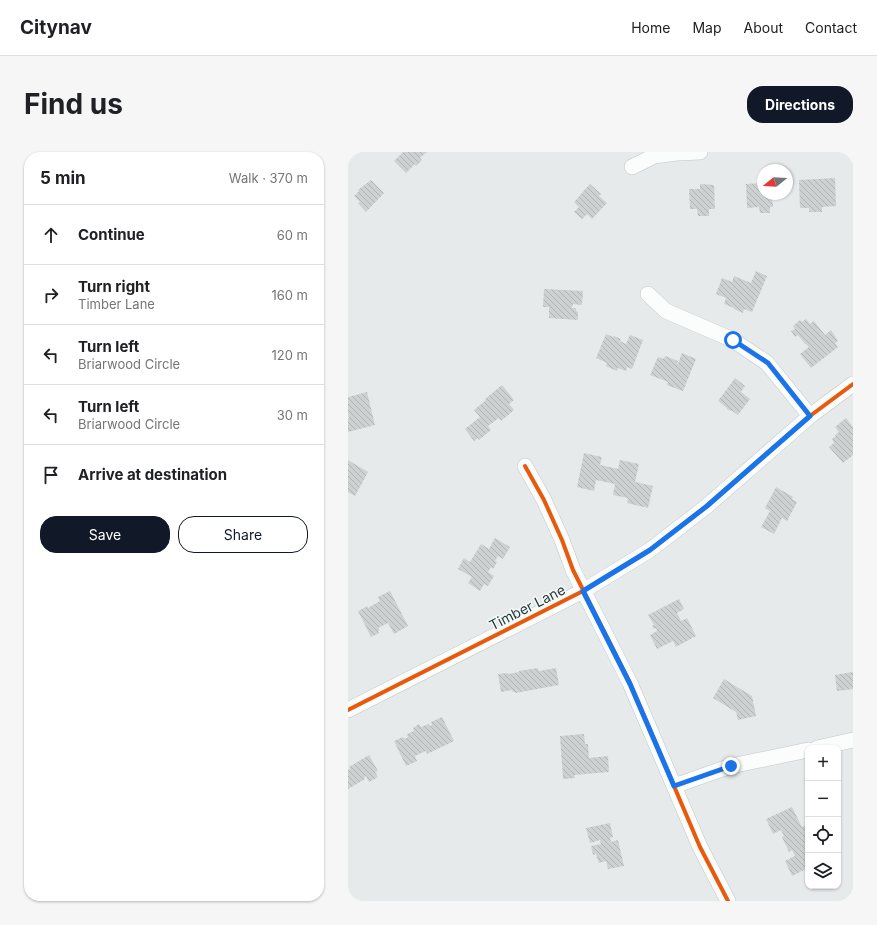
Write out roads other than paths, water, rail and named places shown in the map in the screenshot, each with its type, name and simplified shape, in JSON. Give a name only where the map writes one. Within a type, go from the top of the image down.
[{"type":"street","points":[[632,167],[654,156],[700,152]]},
{"type":"street","points":[[648,294],[666,311],[733,340],[768,363],[810,416]]},
{"type":"street","name":"Timber Lane","points":[[348,710],[583,591],[650,550],[707,506],[810,416],[853,384]]},
{"type":"street","points":[[525,466],[544,500],[562,540],[573,570],[630,684],[700,847],[728,901]]},
{"type":"street","points":[[830,745],[853,740]]},
{"type":"street","points":[[674,786],[731,766],[805,751]]}]
